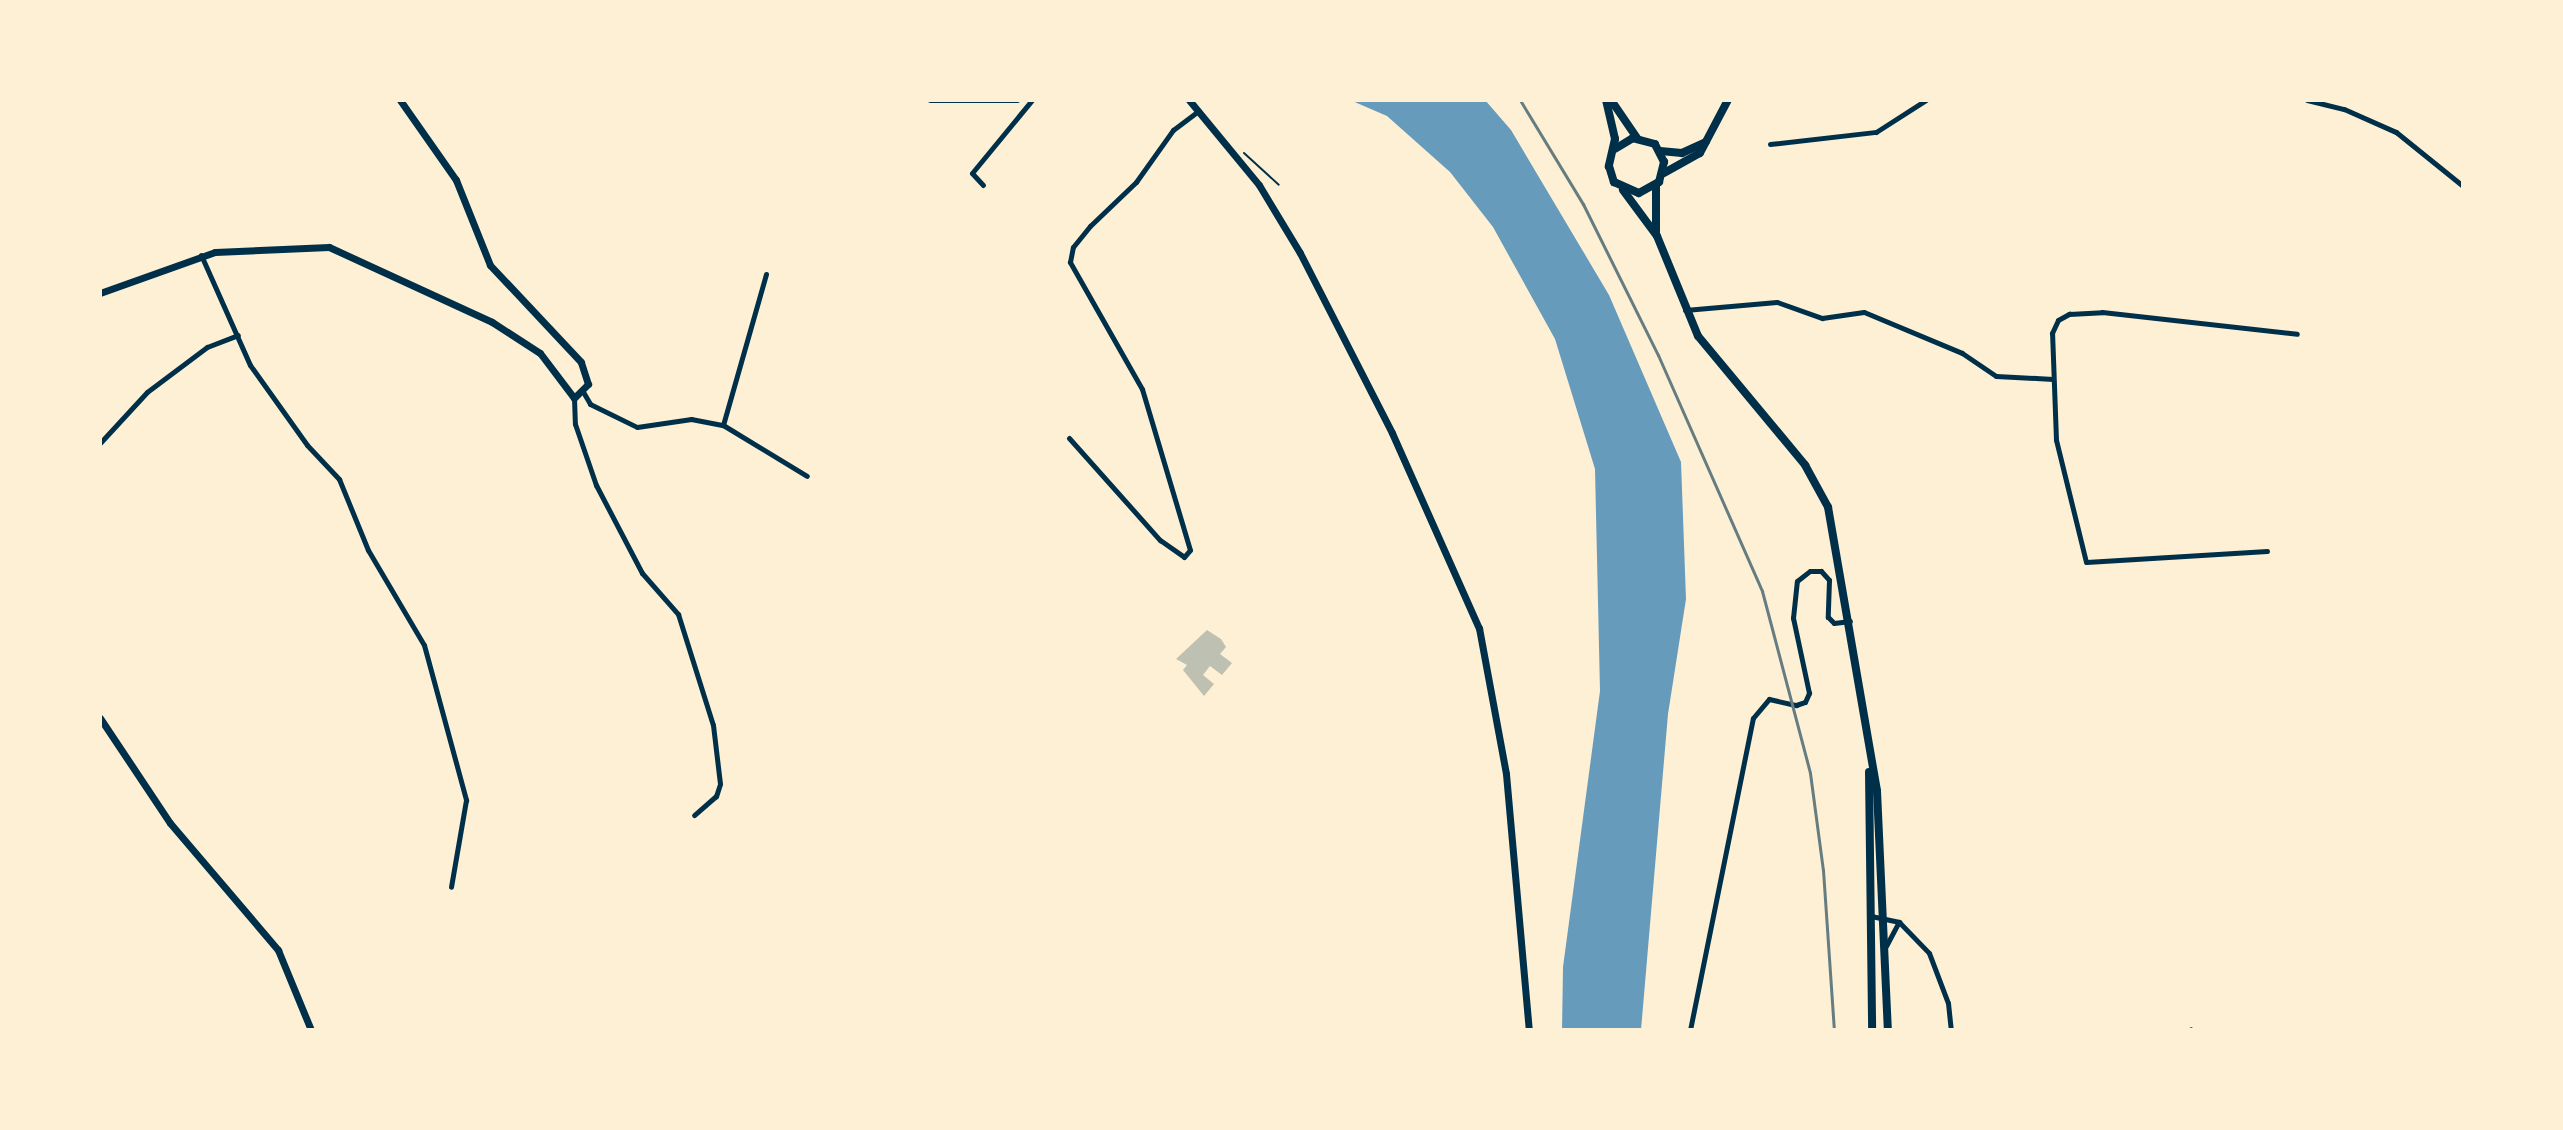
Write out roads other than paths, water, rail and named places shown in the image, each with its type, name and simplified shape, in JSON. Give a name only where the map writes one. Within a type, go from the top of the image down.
[{"type":"main road","points":[[1609,100],[1637,138],[1660,151],[1682,153],[1706,142]]},
{"type":"main road","points":[[1609,100],[1615,149],[1610,171],[1657,236]]},
{"type":"main road","points":[[1728,100],[1706,142],[1694,157],[1664,173],[1656,185],[1652,208],[1657,236],[1684,310],[1698,336],[1823,493],[1835,527],[1870,760],[1886,918],[1888,1030]]},
{"type":"main road","points":[[1615,149],[1637,138]]},
{"type":"main road","points":[[1660,151],[1664,173]]},
{"type":"main road","points":[[1623,190],[1639,193],[1656,185]]},
{"type":"main road","points":[[1870,760],[1872,1030]]},
{"type":"street","points":[[400,100],[456,180],[490,265],[581,362],[588,378],[574,398]]},
{"type":"street","points":[[930,100],[1017,100]]},
{"type":"street","points":[[983,185],[972,173],[1032,100]]},
{"type":"street","points":[[1189,100],[1259,185],[1300,253],[1437,529],[1486,650],[1506,774],[1529,1030]]},
{"type":"street","points":[[1770,144],[1876,132],[1926,100]]},
{"type":"street","points":[[2307,100],[2344,109],[2396,132],[2463,186]]},
{"type":"street","points":[[1069,438],[1160,540],[1184,557],[1190,550],[1142,389],[1070,262],[1073,247],[1090,226],[1136,182],[1173,130],[1197,112]]},
{"type":"street","points":[[100,293],[201,255],[313,246],[343,252],[467,309],[524,343],[551,365],[574,398],[575,424],[596,485],[642,573],[678,614],[713,725],[720,784],[716,796],[694,815]]},
{"type":"street","points":[[201,255],[250,365],[307,445],[339,479],[368,550],[429,657],[466,800],[451,887]]},
{"type":"street","points":[[723,425],[766,274]]},
{"type":"street","points":[[1684,310],[1777,302],[1822,318],[1864,312],[1962,353],[1996,376],[2053,379]]},
{"type":"street","points":[[2267,551],[2086,562],[2056,440],[2058,396],[2053,379],[2052,333],[2058,320],[2069,314],[2151,316],[2297,334]]},
{"type":"street","points":[[100,443],[147,392],[207,347],[238,335]]},
{"type":"street","points":[[582,389],[590,404],[637,427],[691,419],[723,425],[807,476]]},
{"type":"street","points":[[1690,1030],[1753,718],[1769,699],[1796,705],[1805,702],[1809,693],[1793,618],[1797,581],[1810,571],[1821,571],[1829,580],[1828,617],[1834,623],[1851,621]]},
{"type":"street","points":[[100,718],[170,823],[278,950],[311,1030]]},
{"type":"street","points":[[1871,916],[1899,922],[1929,953],[1948,1003],[1951,1030]]},
{"type":"street","points":[[1886,946],[1899,922]]},
{"type":"water","points":[[1350,100],[1485,100],[1511,130],[1609,295],[1681,462],[1686,599],[1668,714],[1641,1030],[1562,1030],[1563,967],[1600,691],[1595,469],[1555,339],[1493,227],[1450,172],[1387,116]]},
{"type":"railway","points":[[1520,100],[1583,204],[1658,355],[1762,591],[1810,773],[1823,870],[1834,1030]]}]
